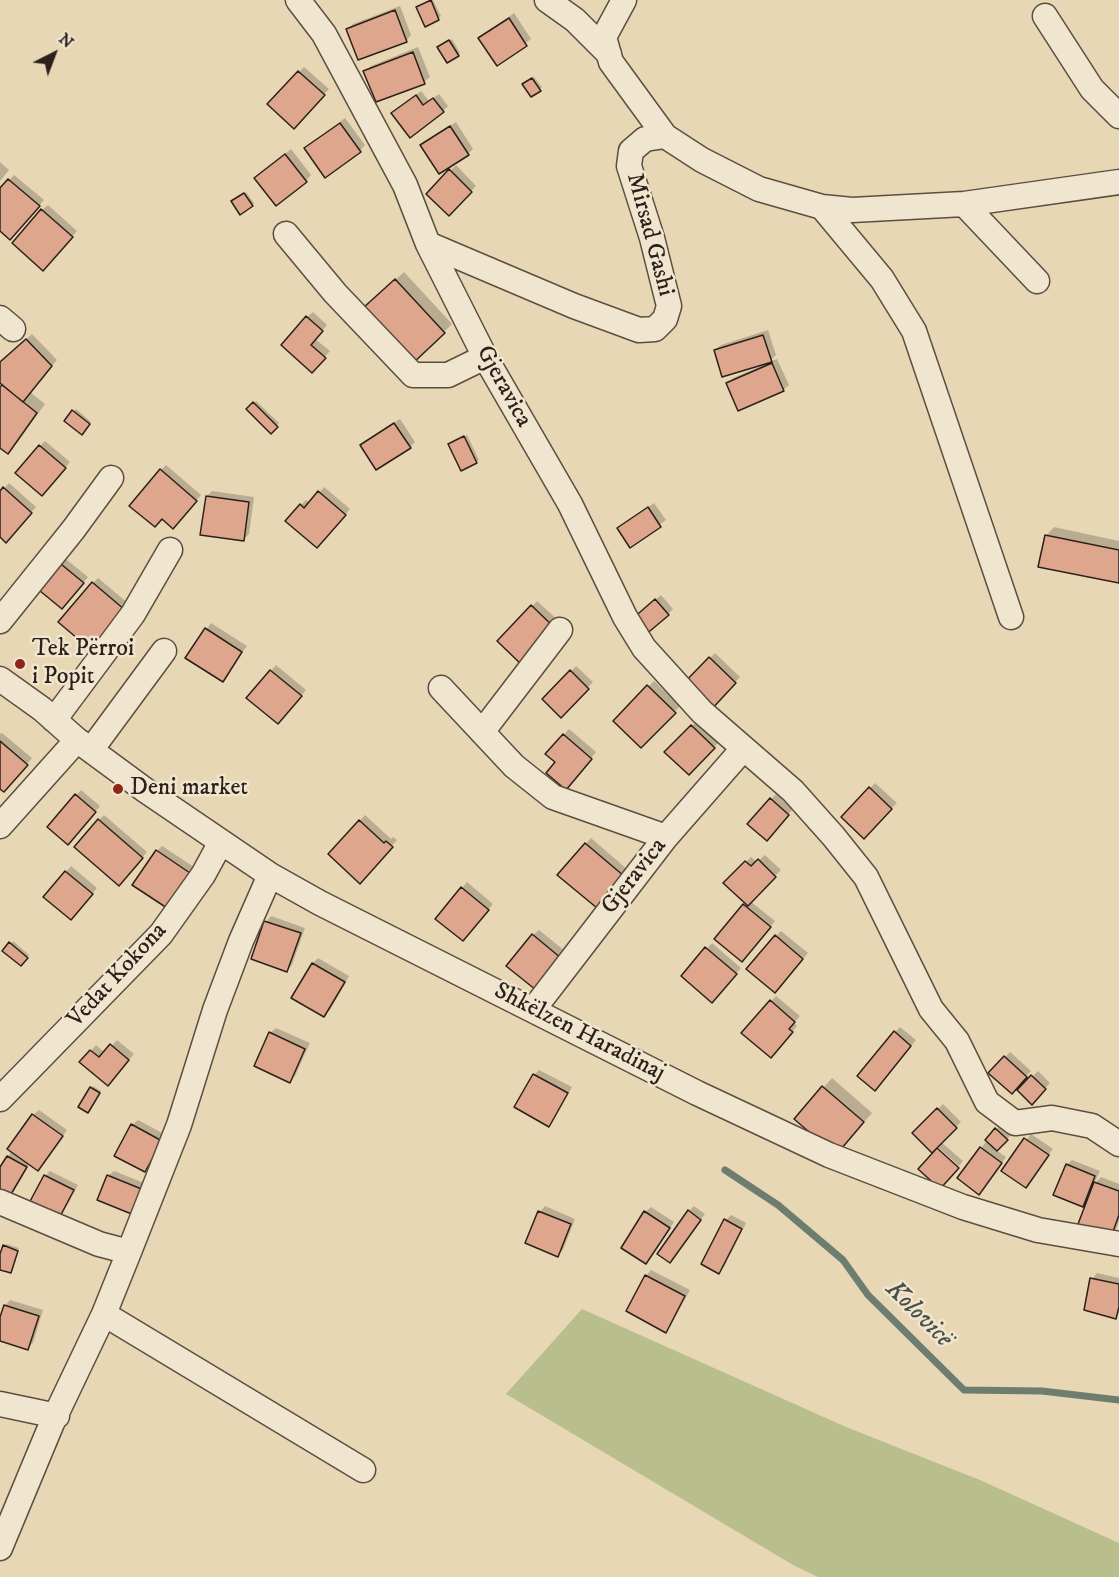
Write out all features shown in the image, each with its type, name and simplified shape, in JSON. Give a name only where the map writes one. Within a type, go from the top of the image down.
[{"type":"street","name":"Gjeravica","points":[[298,0],[324,34],[395,166],[405,185],[428,244],[485,357],[570,504],[625,617],[644,648],[702,712],[793,791],[866,877],[932,1010],[957,1041],[987,1102],[1015,1123],[1052,1118],[1092,1126],[1119,1144]]},
{"type":"street","points":[[546,0],[575,20],[609,54]]},
{"type":"street","points":[[624,0],[604,37],[611,62],[665,136],[702,160],[759,189],[822,207],[852,210],[964,204],[1119,182]]},
{"type":"street","points":[[1045,16],[1092,89],[1119,116]]},
{"type":"street","name":"Mirsad Gashi","points":[[428,244],[573,306],[639,330],[655,329],[665,319],[669,306],[652,238],[629,166],[631,151],[645,139],[665,136]]},
{"type":"street","points":[[964,204],[1037,281]]},
{"type":"street","points":[[822,207],[882,279],[914,331],[1011,617]]},
{"type":"street","points":[[286,234],[335,293],[413,375],[448,375],[485,357]]},
{"type":"street","points":[[0,621],[66,539],[111,478]]},
{"type":"street","points":[[54,720],[133,614],[170,550]]},
{"type":"street","points":[[482,732],[560,630]]},
{"type":"street","points":[[0,826],[84,745],[164,651]]},
{"type":"street","name":"Shkëlzen Haradinaj","points":[[0,679],[84,745],[221,842],[270,875],[320,903],[697,1093],[829,1155],[963,1207],[1038,1230],[1119,1244]]},
{"type":"street","points":[[441,688],[514,766],[553,796],[666,837]]},
{"type":"street","name":"Gjeravica","points":[[532,1010],[666,837],[743,749]]},
{"type":"street","name":"Vedat Kokona","points":[[0,1099],[161,934],[203,875],[221,842]]},
{"type":"street","points":[[0,1548],[104,1314],[129,1252],[179,1125],[230,970],[270,875]]},
{"type":"street","points":[[0,1203],[99,1244],[129,1252]]},
{"type":"street","points":[[104,1314],[363,1470]]},
{"type":"street","points":[[0,1404],[57,1416]]},
{"type":"green space","points":[[582,1309],[846,1427],[980,1480],[1119,1543],[1119,1577],[818,1577],[793,1565],[506,1394]]},
{"type":"building","points":[[431,0],[439,20],[425,27],[416,7]]},
{"type":"building","points":[[395,10],[407,42],[358,60],[346,29]]},
{"type":"building","points":[[509,18],[527,46],[497,66],[478,38]]},
{"type":"building","points":[[449,40],[459,56],[447,63],[437,47]]},
{"type":"building","points":[[413,52],[425,84],[376,102],[363,71]]},
{"type":"building","points":[[298,71],[325,95],[294,129],[267,104]]},
{"type":"building","points":[[532,78],[541,91],[531,97],[522,84]]},
{"type":"building","points":[[416,95],[423,105],[433,98],[444,112],[410,138],[391,113]]},
{"type":"building","points":[[340,123],[361,152],[325,178],[304,148]]},
{"type":"building","points":[[450,126],[469,155],[439,174],[420,145]]},
{"type":"building","points":[[285,154],[307,182],[276,206],[254,178]]},
{"type":"building","points":[[449,169],[472,192],[449,216],[426,194]]},
{"type":"building","points":[[8,179],[40,206],[10,240],[0,231],[0,188]]},
{"type":"building","points":[[244,193],[253,206],[240,215],[231,201]]},
{"type":"building","points":[[41,209],[73,237],[43,271],[12,243]]},
{"type":"building","points":[[395,279],[445,333],[411,365],[363,308]]},
{"type":"building","points":[[306,316],[323,331],[311,345],[326,358],[312,373],[281,345]]},
{"type":"building","points":[[763,335],[772,362],[722,377],[714,350]]},
{"type":"building","points":[[26,339],[52,366],[23,402],[0,383],[0,362]]},
{"type":"building","points":[[772,363],[784,391],[738,411],[726,383]]},
{"type":"building","points":[[2,385],[37,413],[8,454],[0,448],[0,387]]},
{"type":"building","points":[[253,402],[278,427],[271,434],[246,409]]},
{"type":"building","points":[[72,410],[90,424],[82,435],[64,421]]},
{"type":"building","points":[[394,423],[411,448],[376,470],[360,445]]},
{"type":"building","points":[[464,436],[477,463],[461,471],[448,444]]},
{"type":"building","points":[[39,445],[66,468],[42,496],[15,473]]},
{"type":"building","points":[[160,469],[197,501],[173,529],[162,519],[155,527],[129,506]]},
{"type":"building","points":[[3,487],[32,513],[6,543],[0,537],[0,491]]},
{"type":"building","points":[[318,491],[346,515],[317,548],[285,521],[300,504],[304,508]]},
{"type":"building","points":[[206,496],[249,502],[244,541],[200,535]]},
{"type":"building","points":[[648,507],[661,527],[630,548],[617,528]]},
{"type":"building","points":[[1045,535],[1119,550],[1119,583],[1038,567]]},
{"type":"building","points":[[56,560],[84,583],[62,609],[34,586]]},
{"type":"building","points":[[92,582],[125,610],[91,650],[58,622]]},
{"type":"building","points":[[655,599],[669,615],[644,636],[631,620]]},
{"type":"building","points":[[531,605],[556,629],[522,665],[497,641]]},
{"type":"building","points":[[205,628],[242,652],[223,682],[185,658]]},
{"type":"building","points":[[709,657],[736,683],[709,712],[681,686]]},
{"type":"building","points":[[270,670],[302,696],[278,724],[246,698]]},
{"type":"building","points":[[570,670],[589,689],[561,718],[542,699]]},
{"type":"building","points":[[647,685],[676,713],[641,748],[613,721]]},
{"type":"building","points":[[691,725],[715,748],[689,775],[664,752]]},
{"type":"building","points":[[563,734],[592,759],[566,790],[546,773],[555,762],[545,754]]},
{"type":"building","points":[[0,741],[28,765],[4,792],[0,789]]},
{"type":"building","points":[[869,787],[892,809],[864,839],[841,817]]},
{"type":"building","points":[[75,794],[96,812],[68,845],[47,827]]},
{"type":"building","points":[[770,798],[789,815],[767,841],[747,824]]},
{"type":"building","points":[[98,819],[143,858],[119,886],[74,847]]},
{"type":"building","points":[[359,820],[384,843],[386,841],[393,847],[360,884],[328,854]]},
{"type":"building","points":[[585,843],[624,876],[597,908],[557,875]]},
{"type":"building","points":[[156,850],[190,873],[167,908],[132,885]]},
{"type":"building","points":[[758,859],[776,877],[748,906],[723,883],[745,861],[751,866]]},
{"type":"building","points":[[65,871],[93,894],[71,920],[43,897]]},
{"type":"building","points":[[461,887],[489,910],[463,941],[435,919]]},
{"type":"building","points":[[743,904],[771,927],[742,962],[714,939]]},
{"type":"building","points":[[264,921],[301,933],[287,972],[251,959]]},
{"type":"building","points":[[532,934],[567,963],[541,994],[506,966]]},
{"type":"building","points":[[775,935],[803,959],[775,993],[746,969]]},
{"type":"building","points":[[9,942],[28,958],[21,966],[2,951]]},
{"type":"building","points":[[705,947],[737,974],[712,1003],[681,976]]},
{"type":"building","points":[[312,963],[345,982],[324,1017],[291,998]]},
{"type":"building","points":[[770,1000],[795,1022],[789,1029],[793,1032],[771,1058],[741,1033]]},
{"type":"building","points":[[894,1031],[911,1046],[875,1091],[857,1076]]},
{"type":"building","points":[[269,1032],[305,1049],[290,1083],[254,1066]]},
{"type":"building","points":[[110,1044],[129,1060],[108,1086],[79,1062],[90,1050],[99,1057]]},
{"type":"building","points":[[1004,1056],[1027,1077],[1012,1094],[988,1073]]},
{"type":"building","points":[[533,1074],[568,1093],[549,1127],[514,1107]]},
{"type":"building","points":[[1031,1075],[1046,1089],[1032,1105],[1017,1090]]},
{"type":"building","points":[[822,1086],[864,1122],[836,1155],[794,1119]]},
{"type":"building","points":[[90,1087],[100,1093],[88,1113],[78,1107]]},
{"type":"building","points":[[937,1108],[957,1128],[932,1153],[912,1133]]},
{"type":"building","points":[[32,1114],[63,1136],[38,1171],[7,1149]]},
{"type":"building","points":[[131,1124],[162,1141],[145,1172],[114,1156]]},
{"type":"building","points":[[995,1128],[1008,1140],[997,1151],[985,1140]]},
{"type":"building","points":[[1024,1138],[1049,1155],[1026,1188],[1001,1171]]},
{"type":"building","points":[[980,1147],[1002,1163],[979,1195],[957,1178]]},
{"type":"building","points":[[937,1148],[959,1168],[940,1189],[918,1169]]},
{"type":"building","points":[[7,1156],[27,1167],[7,1201],[0,1197],[0,1167]]},
{"type":"building","points":[[1066,1164],[1095,1176],[1083,1207],[1053,1195]]},
{"type":"building","points":[[44,1175],[74,1190],[57,1222],[27,1207]]},
{"type":"building","points":[[107,1175],[144,1190],[134,1215],[97,1200]]},
{"type":"building","points":[[1094,1182],[1119,1191],[1119,1215],[1111,1237],[1078,1224]]},
{"type":"building","points":[[688,1210],[701,1220],[670,1263],[657,1254]]},
{"type":"building","points":[[538,1211],[571,1224],[558,1257],[525,1243]]},
{"type":"building","points":[[644,1211],[670,1228],[646,1264],[621,1248]]},
{"type":"building","points":[[724,1219],[742,1229],[719,1274],[701,1264]]},
{"type":"building","points":[[3,1245],[18,1251],[11,1273],[0,1270],[0,1254]]},
{"type":"building","points":[[645,1275],[685,1296],[666,1333],[626,1311]]},
{"type":"building","points":[[1090,1278],[1119,1284],[1119,1307],[1116,1319],[1084,1310]]},
{"type":"building","points":[[4,1305],[39,1316],[28,1350],[0,1341],[0,1317]]},
{"type":"waterway","name":"Kolovicë","points":[[725,1170],[778,1205],[843,1260],[868,1295],[964,1390],[1042,1391],[1119,1400]]},
{"type":"place","name":"Tek Përroi i Popit","points":[[20,664]]},
{"type":"place","name":"Deni market","points":[[118,789]]}]
